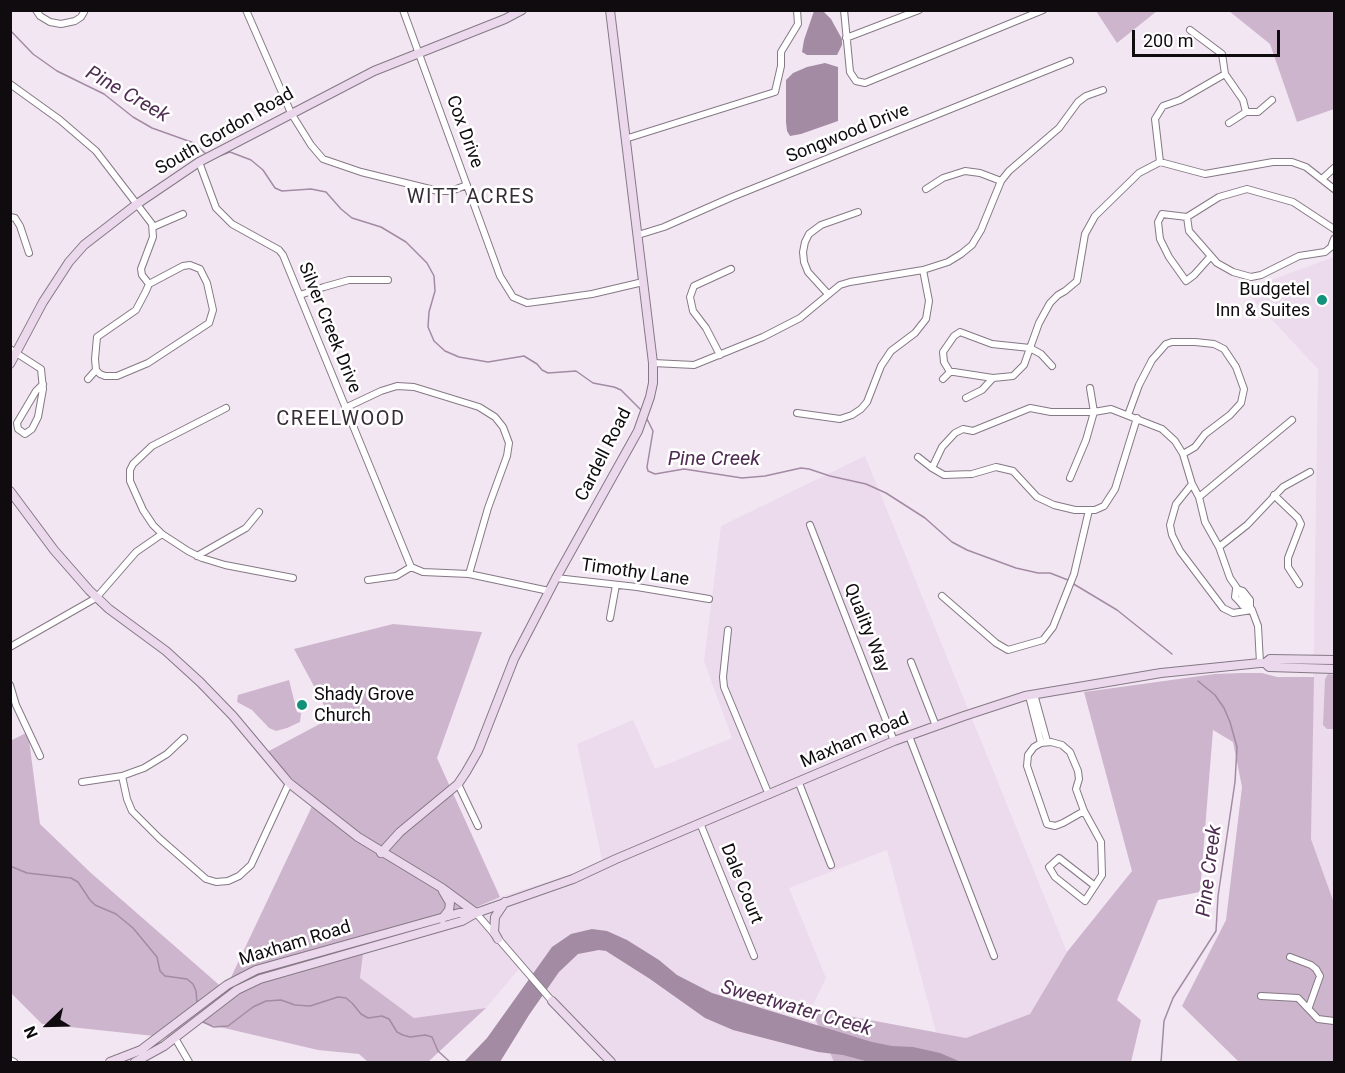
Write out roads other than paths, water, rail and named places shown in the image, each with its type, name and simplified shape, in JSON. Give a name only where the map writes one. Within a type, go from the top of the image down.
[{"type":"street","points":[[36,10],[40,16],[50,22],[61,24],[75,21],[84,12]]},
{"type":"street","points":[[246,10],[291,113],[311,145],[323,159],[332,164],[438,191],[451,191],[467,185]]},
{"type":"street","name":"Cox Drive","points":[[403,10],[500,276],[513,297],[519,301],[550,300],[592,294],[643,282]]},
{"type":"street","name":"South Gordon Road","points":[[10,364],[13,351],[56,279],[69,262],[92,239],[137,204],[199,162],[374,71],[505,19],[522,10]]},
{"type":"street","name":"Cardell Road","points":[[381,853],[400,832],[458,784],[478,751],[514,659],[641,424],[650,397],[653,363],[610,10]]},
{"type":"street","points":[[625,139],[776,92],[781,52],[798,24],[796,10]]},
{"type":"street","points":[[844,10],[850,72],[856,81],[865,83],[1043,10]]},
{"type":"street","points":[[846,38],[920,10]]},
{"type":"street","points":[[1190,30],[1222,54],[1225,74],[1238,90],[1246,112]]},
{"type":"street","name":"Songwood Drive","points":[[638,235],[664,227],[732,197],[1070,61]]},
{"type":"street","points":[[1160,162],[1155,119],[1163,106],[1180,100],[1225,74]]},
{"type":"street","points":[[10,84],[60,120],[96,151],[137,204],[153,228],[153,237],[141,269],[142,276],[149,284]]},
{"type":"street","points":[[653,363],[694,365],[800,318],[840,285],[923,270],[948,262],[972,245],[981,231],[1001,181],[1009,171],[1059,128],[1078,102],[1086,96],[1103,90]]},
{"type":"street","points":[[1229,123],[1246,112],[1258,112],[1272,100]]},
{"type":"street","name":"Silver Creek Drive","points":[[199,162],[216,208],[232,224],[281,252],[411,567]]},
{"type":"street","points":[[950,372],[993,378],[1013,376],[1024,365],[1039,323],[1050,303],[1077,281],[1085,234],[1095,216],[1139,173],[1160,162],[1205,174],[1273,162],[1292,162],[1306,167],[1335,189]]},
{"type":"street","points":[[1322,179],[1335,168]]},
{"type":"street","points":[[926,189],[943,178],[965,171],[980,173],[1001,181]]},
{"type":"street","points":[[1211,256],[1186,281],[1169,257],[1160,239],[1158,222],[1162,214],[1187,217],[1219,197],[1247,189],[1293,202],[1335,229]]},
{"type":"street","points":[[828,294],[808,272],[804,262],[805,242],[809,234],[821,225],[858,212]]},
{"type":"street","points":[[153,228],[183,214]]},
{"type":"street","points":[[10,217],[15,218],[20,226],[29,253]]},
{"type":"street","points":[[1187,217],[1189,231],[1211,256],[1233,272],[1251,276],[1262,275],[1299,256],[1325,252],[1335,239]]},
{"type":"street","points":[[88,379],[96,370],[97,337],[140,306],[149,284],[183,266],[190,265],[200,269],[207,283],[213,310],[209,323],[148,363],[117,376],[105,376],[96,370]]},
{"type":"street","points":[[720,355],[706,328],[693,311],[690,297],[694,286],[731,269]]},
{"type":"street","points":[[797,413],[840,419],[861,409],[867,402],[881,366],[891,351],[915,333],[926,319],[929,301],[923,270]]},
{"type":"street","points":[[300,295],[338,282],[388,280]]},
{"type":"street","points":[[950,372],[944,362],[943,352],[954,336],[960,332],[992,344],[1030,348],[1041,354],[1052,366]]},
{"type":"street","points":[[1128,415],[1139,385],[1152,360],[1166,344],[1195,342],[1214,344],[1224,349],[1236,367],[1244,389],[1241,403],[1236,410],[1205,434],[1195,447],[1183,454]]},
{"type":"street","points":[[13,351],[41,369],[43,384],[38,417],[32,429],[25,434],[18,429],[16,423],[43,384]]},
{"type":"street","points":[[944,379],[950,372]]},
{"type":"street","points":[[966,398],[982,390],[993,378]]},
{"type":"street","points":[[345,408],[397,386],[414,387],[479,407],[495,417],[503,427],[509,444],[507,456],[488,508],[470,574]]},
{"type":"street","points":[[1070,478],[1086,440],[1094,412],[1090,388]]},
{"type":"street","points":[[226,408],[152,446],[133,464],[130,470],[130,481],[146,515],[162,534],[197,556],[225,565],[293,578]]},
{"type":"street","points":[[932,468],[942,447],[963,429],[973,431],[1030,408],[1051,412],[1094,412],[1110,409],[1162,429],[1175,441],[1183,454],[1192,484],[1199,497],[1205,522],[1219,547],[1230,579],[1236,588],[1243,591],[1250,600],[1258,626],[1262,663]]},
{"type":"street","points":[[918,457],[944,475],[972,474],[996,467],[1013,471],[1037,497],[1054,505],[1075,510],[1089,510],[1104,506],[1115,489],[1137,418]]},
{"type":"street","points":[[1199,497],[1292,420]]},
{"type":"street","points":[[1219,547],[1247,525],[1283,487],[1310,472]]},
{"type":"street","points":[[1192,484],[1176,504],[1170,525],[1172,535],[1180,551],[1222,608],[1233,613],[1251,608]]},
{"type":"street","points":[[1274,495],[1298,518],[1301,524],[1287,558],[1288,567],[1299,584]]},
{"type":"street","points":[[12,496],[72,572],[96,598],[166,651],[200,682],[233,716],[290,783],[332,818],[381,853],[442,888],[477,913],[552,1001],[610,1062]]},
{"type":"street","points":[[942,596],[996,643],[1008,650],[1043,640],[1053,627],[1074,574],[1089,510]]},
{"type":"street","points":[[197,556],[246,528],[259,512]]},
{"type":"street","name":"Quality Way","points":[[810,525],[894,741]]},
{"type":"street","points":[[10,647],[96,598],[136,552],[162,534]]},
{"type":"street","points":[[368,580],[396,576],[411,567],[423,572],[470,574],[549,591]]},
{"type":"street","name":"Timothy Lane","points":[[556,578],[710,599]]},
{"type":"street","points":[[610,618],[616,585]]},
{"type":"street","points":[[728,630],[724,687],[769,795]]},
{"type":"street","name":"Maxham Road","points":[[208,1005],[260,979],[462,921],[505,902],[573,879],[894,741],[1032,695],[1161,673],[1262,663],[1270,659],[1335,660]]},
{"type":"street","points":[[911,662],[936,726]]},
{"type":"street","name":"Maxham Road","points":[[1262,663],[1269,667],[1335,669]]},
{"type":"street","points":[[10,684],[14,707],[40,756]]},
{"type":"street","points":[[1032,695],[1044,742]]},
{"type":"street","points":[[909,736],[994,956]]},
{"type":"street","points":[[82,782],[122,776],[144,768],[167,754],[184,738]]},
{"type":"street","points":[[1084,811],[1055,826],[1047,824],[1027,766],[1028,754],[1034,747],[1044,742],[1062,746],[1070,752],[1079,779],[1076,789],[1084,811],[1101,842],[1102,875],[1086,902],[1055,877],[1049,867],[1059,858],[1095,886]]},
{"type":"street","points":[[122,776],[132,811],[206,879],[216,882],[228,881],[239,876],[251,865],[290,783]]},
{"type":"street","points":[[799,783],[831,865]]},
{"type":"street","points":[[458,784],[478,826]]},
{"type":"street","name":"Dale Court","points":[[700,823],[754,956]]},
{"type":"street","points":[[442,888],[450,903],[449,910],[442,918]]},
{"type":"street","points":[[498,939],[494,932],[495,917],[505,902]]},
{"type":"street","name":"Maxham Road","points":[[110,1062],[141,1050],[190,1019],[234,981],[256,970],[459,913],[477,913]]},
{"type":"street","points":[[1290,957],[1311,964],[1320,976],[1309,1007]]},
{"type":"street","points":[[1261,996],[1298,998],[1318,1019],[1335,1022]]},
{"type":"street","name":"Maxham Road","points":[[135,1062],[175,1038],[190,1019]]},
{"type":"street","points":[[175,1038],[189,1062]]},
{"type":"waterway","name":"Pine Creek","points":[[10,30],[33,54],[57,71],[104,94],[133,117],[152,128],[194,143],[206,154]]},
{"type":"waterway","name":"Pine Creek","points":[[219,156],[230,152],[251,160],[263,170],[275,188],[282,191],[311,189],[326,192],[352,218],[381,227],[406,242],[427,263],[434,276],[435,291],[429,312],[428,327],[434,341],[445,351],[459,357],[488,362],[524,356],[548,373],[576,371],[593,383],[621,390],[641,410]]},
{"type":"waterway","name":"Pine Creek","points":[[647,419],[653,431],[647,467],[648,471],[655,474],[684,469],[742,478],[765,476],[801,468],[809,469],[866,484],[886,493],[925,518],[952,542],[967,550],[1016,568],[1050,573],[1068,580]]},
{"type":"waterway","name":"Pine Creek","points":[[1072,583],[1117,610],[1172,654]]},
{"type":"waterway","name":"Pine Creek","points":[[1161,1062],[1164,1021],[1173,998],[1216,931],[1218,896],[1235,782],[1237,747],[1230,722],[1215,695],[1198,681]]},
{"type":"waterway","points":[[10,866],[27,873],[71,878],[78,882],[95,905],[116,914],[133,928],[157,957],[160,971],[165,976],[187,979],[193,984],[197,1003]]},
{"type":"waterway","points":[[203,1022],[214,1027],[228,1026],[253,1007],[266,1001],[281,1000],[295,1005],[310,1006],[338,997],[346,998],[368,1018],[382,1016],[389,1019],[397,1032],[403,1035],[432,1037],[438,1051],[450,1062]]},
{"type":"place","name":"Budgetel Inn & Suites","points":[[1322,300]]},
{"type":"place","name":"Shady Grove Church","points":[[302,705]]},
{"type":"district","name":"WITT ACRES","points":[[471,198]]},
{"type":"district","name":"CREELWOOD","points":[[341,420]]},
{"type":"water label","name":"Sweetwater Creek","points":[[796,1009]]}]
